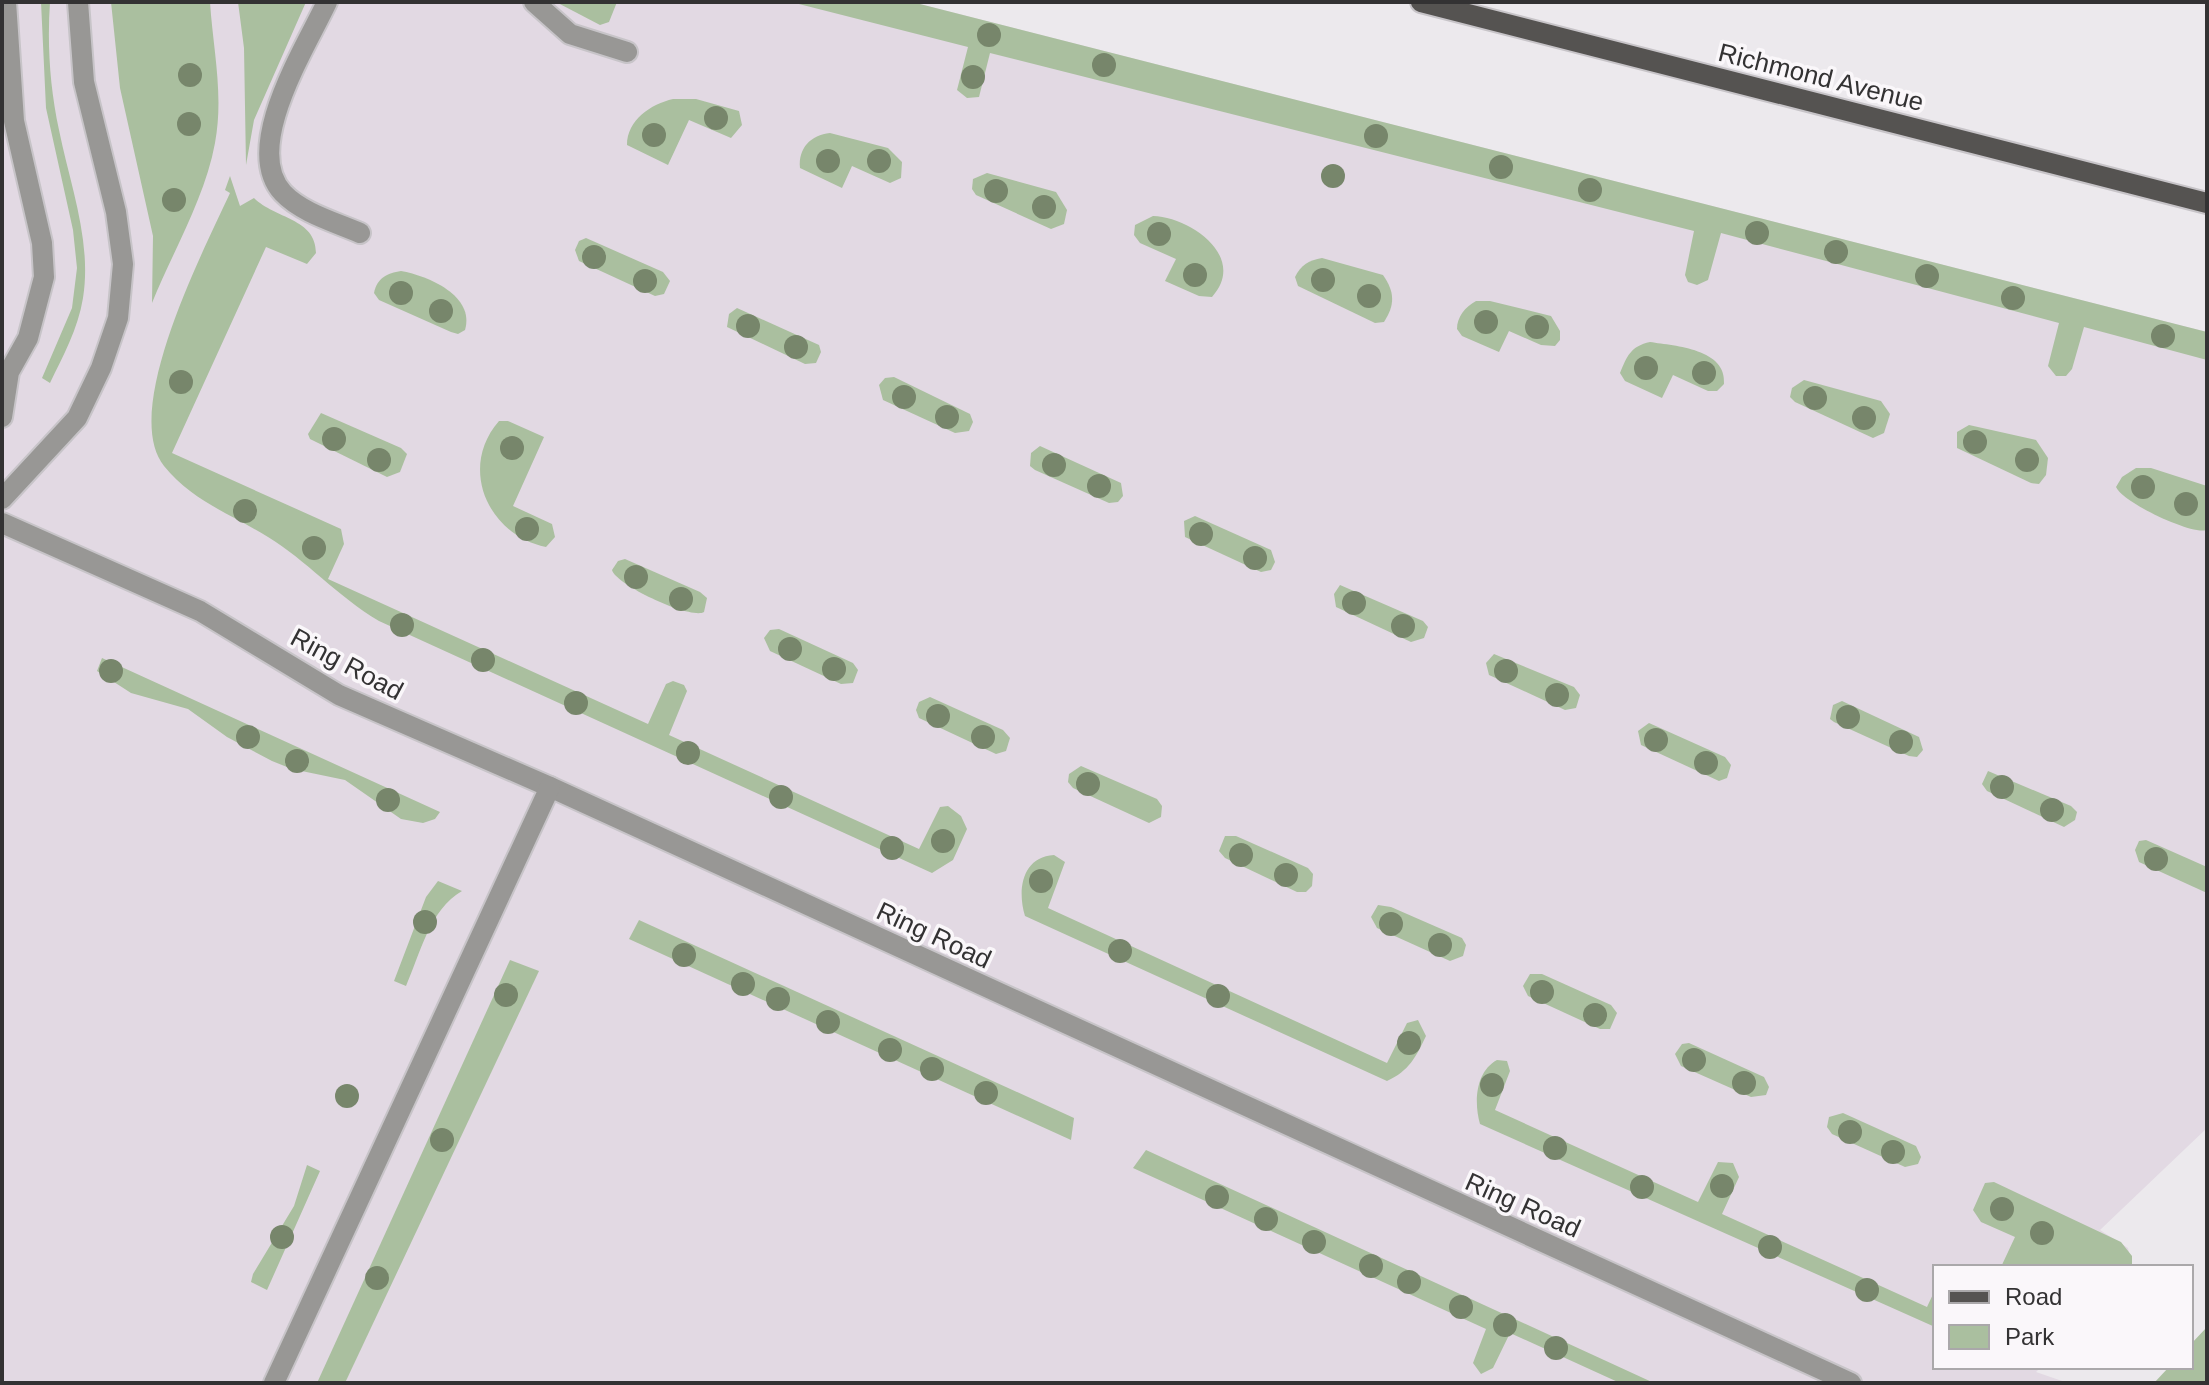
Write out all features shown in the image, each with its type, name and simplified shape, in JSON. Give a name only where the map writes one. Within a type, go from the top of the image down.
[{"type":"main road","name":"Richmond Avenue","points":[[1421,2],[2207,203]]},
{"type":"lane","points":[[2,417],[9,372],[28,338],[44,277],[42,243],[14,121],[6,2]]},
{"type":"lane","points":[[2,499],[77,418],[101,368],[118,318],[121,251],[116,212],[84,82],[78,2]]},
{"type":"lane","points":[[327,2],[280,102],[269,141],[269,159],[282,192],[302,208],[360,233]]},
{"type":"lane","points":[[534,2],[570,34],[627,52]]},
{"type":"lane","name":"Ring Road","points":[[2,523],[200,611],[339,695],[550,787],[1851,1383]]},
{"type":"lane","points":[[274,1383],[550,787]]},
{"type":"shaded area","points":[[2,2],[912,2],[2207,332],[2207,1128],[2100,1230],[2128,1248],[2132,1265],[1933,1265],[1933,1369],[2039,1369],[2036,1372],[2068,1383],[2,1383]]},
{"type":"green space","points":[[41,2],[50,2],[49,50],[53,98],[85,255],[83,298],[78,321],[50,383],[42,378],[72,308],[77,268],[73,230],[46,108]]},
{"type":"green space","points":[[111,2],[210,2],[218,90],[215,143],[204,184],[152,303],[153,236],[120,88]]},
{"type":"green space","points":[[238,2],[306,2],[254,120],[246,165],[244,48]]},
{"type":"green space","points":[[556,2],[617,2],[609,22],[600,25]]},
{"type":"green space","points":[[791,2],[912,2],[2207,332],[2207,360],[2084,327],[2072,369],[2066,376],[2056,376],[2048,366],[2059,323],[1721,233],[1708,280],[1697,285],[1688,282],[1685,275],[1694,231],[990,53],[979,97],[967,98],[957,90],[968,47]]},
{"type":"green space","points":[[673,99],[696,99],[739,111],[742,125],[731,138],[689,120],[668,165],[627,145],[631,128],[642,114]]},
{"type":"green space","points":[[830,133],[888,148],[902,162],[901,178],[890,183],[852,166],[842,188],[800,168],[801,154],[807,144],[817,136]]},
{"type":"green space","points":[[987,173],[1056,192],[1067,210],[1064,224],[1051,229],[976,195],[972,189],[973,179]]},
{"type":"green space","points":[[230,176],[240,206],[254,198],[293,220],[309,233],[316,253],[307,264],[266,247],[172,453],[341,529],[344,544],[328,579],[648,724],[666,684],[673,681],[684,685],[687,691],[669,735],[919,849],[940,807],[948,806],[961,816],[967,829],[953,860],[932,873],[379,621],[349,601],[282,546],[199,498],[175,478],[164,466],[153,441],[152,408],[171,330],[230,193],[225,190]]},
{"type":"green space","points":[[1153,216],[1183,223],[1210,242],[1219,254],[1223,268],[1221,282],[1212,297],[1199,296],[1165,281],[1176,259],[1140,243],[1134,235],[1135,225]]},
{"type":"green space","points":[[586,238],[663,272],[670,281],[664,294],[655,296],[579,261],[575,250],[579,241]]},
{"type":"green space","points":[[1322,258],[1383,275],[1392,298],[1384,322],[1375,323],[1298,286],[1295,277],[1300,269]]},
{"type":"green space","points":[[401,271],[436,283],[457,298],[466,318],[465,330],[458,334],[451,332],[379,300],[374,293],[380,280]]},
{"type":"green space","points":[[1476,301],[1490,301],[1551,316],[1560,331],[1560,340],[1555,346],[1541,345],[1509,331],[1499,352],[1462,336],[1457,329],[1458,320],[1465,309]]},
{"type":"green space","points":[[737,308],[819,345],[821,352],[816,363],[805,364],[727,327],[729,314]]},
{"type":"green space","points":[[1650,342],[1686,348],[1709,356],[1723,372],[1724,384],[1717,391],[1708,391],[1673,375],[1662,398],[1625,381],[1620,373],[1628,357],[1638,346]]},
{"type":"green space","points":[[894,377],[970,414],[973,422],[969,431],[955,433],[883,400],[879,385],[885,378]]},
{"type":"green space","points":[[1804,380],[1881,401],[1890,414],[1884,433],[1873,438],[1795,402],[1790,397],[1792,388]]},
{"type":"green space","points":[[321,413],[401,448],[407,454],[400,472],[387,477],[310,439],[308,434]]},
{"type":"green space","points":[[499,421],[508,421],[544,437],[513,506],[552,524],[555,537],[546,547],[508,529],[485,497],[481,459],[487,439]]},
{"type":"green space","points":[[1969,425],[2036,440],[2048,458],[2046,475],[2039,484],[2031,483],[1957,448],[1957,432]]},
{"type":"green space","points":[[1040,446],[1121,483],[1123,496],[1118,502],[1109,503],[1035,470],[1030,466],[1031,453]]},
{"type":"green space","points":[[2136,468],[2151,468],[2207,486],[2206,530],[2186,528],[2130,501],[2116,487],[2122,477]]},
{"type":"green space","points":[[1195,516],[1271,550],[1275,562],[1271,570],[1261,572],[1185,537],[1184,521]]},
{"type":"green space","points":[[625,559],[700,592],[707,598],[704,612],[670,606],[626,584],[612,570],[618,561]]},
{"type":"green space","points":[[1340,585],[1423,621],[1428,627],[1424,638],[1411,642],[1336,607],[1334,594]]},
{"type":"green space","points":[[779,629],[853,663],[858,670],[853,683],[841,684],[770,651],[764,638],[770,630]]},
{"type":"green space","points":[[1494,654],[1574,687],[1580,695],[1576,708],[1565,710],[1489,675],[1486,663]]},
{"type":"green space","points":[[102,658],[440,812],[435,819],[423,823],[401,819],[345,780],[292,769],[272,761],[227,737],[188,709],[131,693],[97,671]]},
{"type":"green space","points":[[930,697],[1003,730],[1010,738],[1006,751],[996,754],[919,718],[916,710],[919,702]]},
{"type":"green space","points":[[1842,701],[1919,737],[1923,750],[1917,757],[1909,756],[1834,722],[1830,719],[1833,705]]},
{"type":"green space","points":[[1649,723],[1725,757],[1731,765],[1727,778],[1719,781],[1641,745],[1638,731]]},
{"type":"green space","points":[[1081,766],[1157,799],[1162,806],[1161,817],[1149,823],[1073,788],[1068,782],[1069,774]]},
{"type":"green space","points":[[1988,771],[2071,806],[2077,812],[2075,820],[2064,827],[1987,791],[1982,784]]},
{"type":"green space","points":[[1225,836],[1236,836],[1308,868],[1313,874],[1312,886],[1306,892],[1297,892],[1225,858],[1219,851]]},
{"type":"green space","points":[[2146,840],[2207,867],[2207,893],[2139,862],[2135,850],[2139,841]]},
{"type":"green space","points":[[1054,855],[1065,862],[1048,908],[1387,1063],[1407,1023],[1418,1020],[1426,1036],[1419,1050],[1406,1068],[1387,1081],[1025,916],[1022,896],[1024,876],[1035,862]]},
{"type":"green space","points":[[438,881],[462,891],[451,899],[434,921],[406,986],[394,981],[426,897]]},
{"type":"green space","points":[[1378,905],[1391,907],[1462,938],[1466,945],[1463,956],[1450,961],[1377,928],[1371,917]]},
{"type":"green space","points":[[639,920],[1074,1118],[1071,1140],[629,939]]},
{"type":"green space","points":[[510,960],[539,971],[345,1383],[317,1383]]},
{"type":"green space","points":[[1530,974],[1542,974],[1611,1005],[1617,1013],[1610,1029],[1600,1029],[1528,996],[1523,986]]},
{"type":"green space","points":[[1689,1043],[1764,1077],[1769,1087],[1766,1095],[1751,1097],[1681,1066],[1675,1054],[1682,1044]]},
{"type":"green space","points":[[1497,1060],[1507,1061],[1510,1071],[1495,1110],[1698,1202],[1718,1162],[1733,1163],[1739,1177],[1722,1214],[1927,1307],[1933,1294],[1933,1326],[1480,1124],[1478,1089],[1490,1065]]},
{"type":"green space","points":[[1843,1113],[1916,1146],[1921,1157],[1918,1164],[1905,1167],[1832,1134],[1827,1127],[1829,1117]]},
{"type":"green space","points":[[1146,1150],[1654,1383],[1620,1383],[1510,1333],[1493,1368],[1481,1374],[1473,1363],[1486,1329],[1133,1168]]},
{"type":"green space","points":[[307,1165],[320,1171],[267,1290],[251,1282],[253,1274],[294,1206]]},
{"type":"green space","points":[[1994,1182],[2121,1242],[2132,1256],[2132,1265],[2002,1265],[2015,1237],[1981,1222],[1973,1210],[1985,1183]]},
{"type":"green space","points":[[2207,1327],[2207,1383],[2154,1383],[2167,1369],[2193,1369],[2193,1342]]}]
